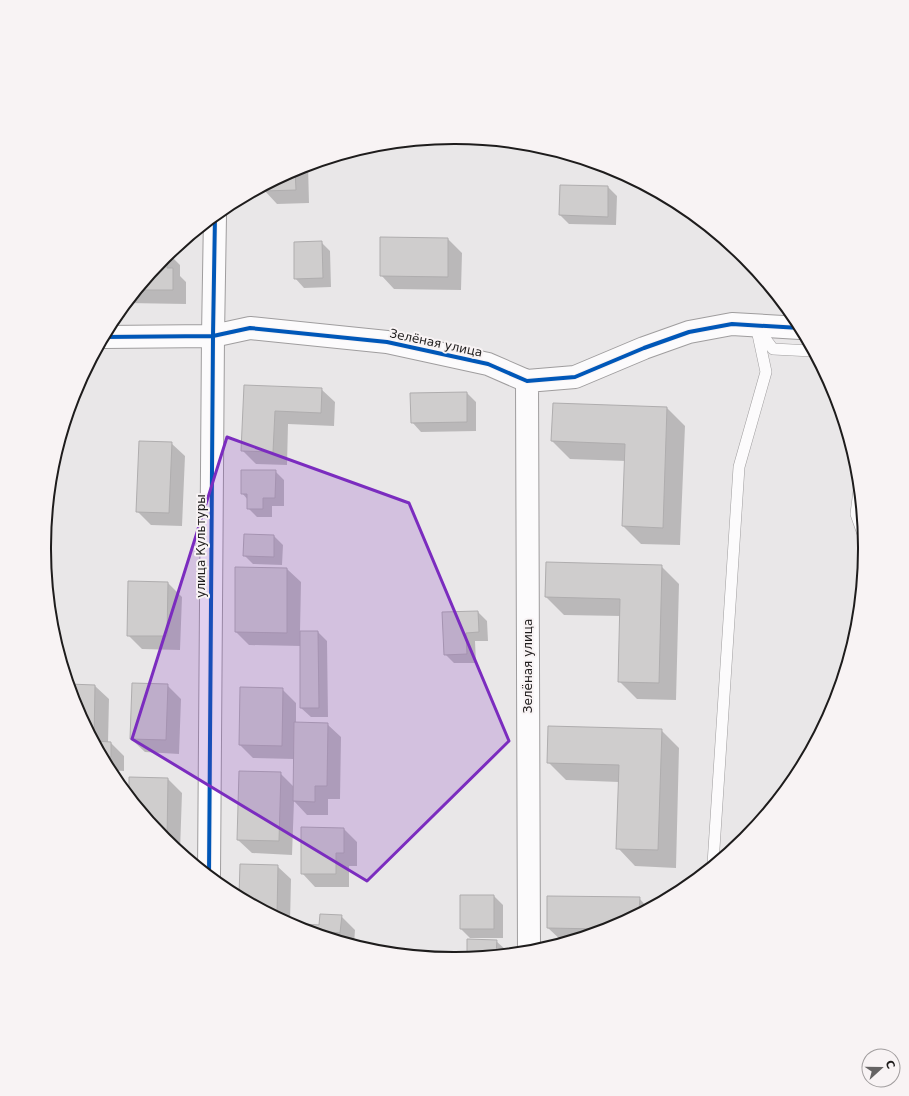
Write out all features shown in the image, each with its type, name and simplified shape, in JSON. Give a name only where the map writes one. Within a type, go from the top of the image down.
[{"type":"street","name":"улица Культуры","points":[[209,868],[215,224]]},
{"type":"street","name":"Зелёная улица","points":[[111,337],[213,336],[250,328],[387,342],[488,364],[527,381],[575,377],[644,348],[689,332],[732,324],[792,327]]},
{"type":"street","name":"Зелёная улица","points":[[527,381],[529,945]]},
{"type":"lane","points":[[756,325],[773,349],[806,351]]},
{"type":"lane","points":[[713,857],[739,467],[766,372],[756,325]]},
{"type":"highlighted area","points":[[227,437],[409,503],[509,741],[367,881],[132,739]]},
{"type":"building","points":[[295,177],[296,190],[267,191]]},
{"type":"building","points":[[560,185],[608,186],[608,217],[559,215]]},
{"type":"building","points":[[380,237],[448,238],[448,277],[380,276]]},
{"type":"building","points":[[322,241],[323,278],[294,279],[294,242]]},
{"type":"building","points":[[167,265],[167,268],[173,268],[173,290],[144,290]]},
{"type":"building","points":[[244,385],[322,388],[321,413],[275,411],[273,452],[241,451]]},
{"type":"building","points":[[467,392],[467,422],[411,423],[410,393]]},
{"type":"building","points":[[553,403],[667,407],[663,528],[622,526],[625,444],[551,441]]},
{"type":"building","points":[[139,441],[172,442],[169,513],[136,512]]},
{"type":"building","points":[[241,470],[276,470],[275,498],[263,498],[263,509],[247,509],[247,494],[241,494]]},
{"type":"building","points":[[244,534],[274,535],[274,557],[243,556]]},
{"type":"building","points":[[546,562],[662,565],[659,683],[618,682],[620,599],[545,597]]},
{"type":"building","points":[[235,567],[287,568],[287,633],[235,632]]},
{"type":"building","points":[[128,581],[168,582],[167,636],[127,636]]},
{"type":"building","points":[[478,611],[479,632],[466,633],[467,654],[444,655],[442,612]]},
{"type":"building","points":[[300,631],[318,631],[319,708],[300,708]]},
{"type":"building","points":[[132,683],[168,684],[166,740],[130,739]]},
{"type":"building","points":[[75,684],[95,685],[94,728]]},
{"type":"building","points":[[240,687],[283,688],[282,746],[239,745]]},
{"type":"building","points":[[294,722],[328,723],[327,786],[315,786],[315,802],[293,801]]},
{"type":"building","points":[[548,726],[662,729],[658,850],[616,849],[619,765],[547,763]]},
{"type":"building","points":[[101,741],[111,742],[111,757],[109,757]]},
{"type":"building","points":[[239,771],[281,772],[279,841],[237,840]]},
{"type":"building","points":[[129,777],[168,778],[167,831],[151,814],[129,787]]},
{"type":"building","points":[[301,827],[344,828],[344,853],[336,853],[336,874],[301,874]]},
{"type":"building","points":[[240,864],[278,865],[277,911],[239,889]]},
{"type":"building","points":[[460,895],[494,895],[494,929],[460,929]]},
{"type":"building","points":[[547,896],[640,897],[639,906],[609,921],[587,929],[547,928]]},
{"type":"building","points":[[320,914],[342,915],[340,933],[332,932],[309,924],[319,925]]},
{"type":"building","points":[[467,939],[497,940],[496,949],[467,952]]},
{"type":"cycle path","points":[[209,868],[215,224]]},
{"type":"cycle path","points":[[111,337],[213,336],[250,328],[387,342],[488,364],[527,381],[575,377],[644,348],[689,332],[732,324],[792,328]]}]
